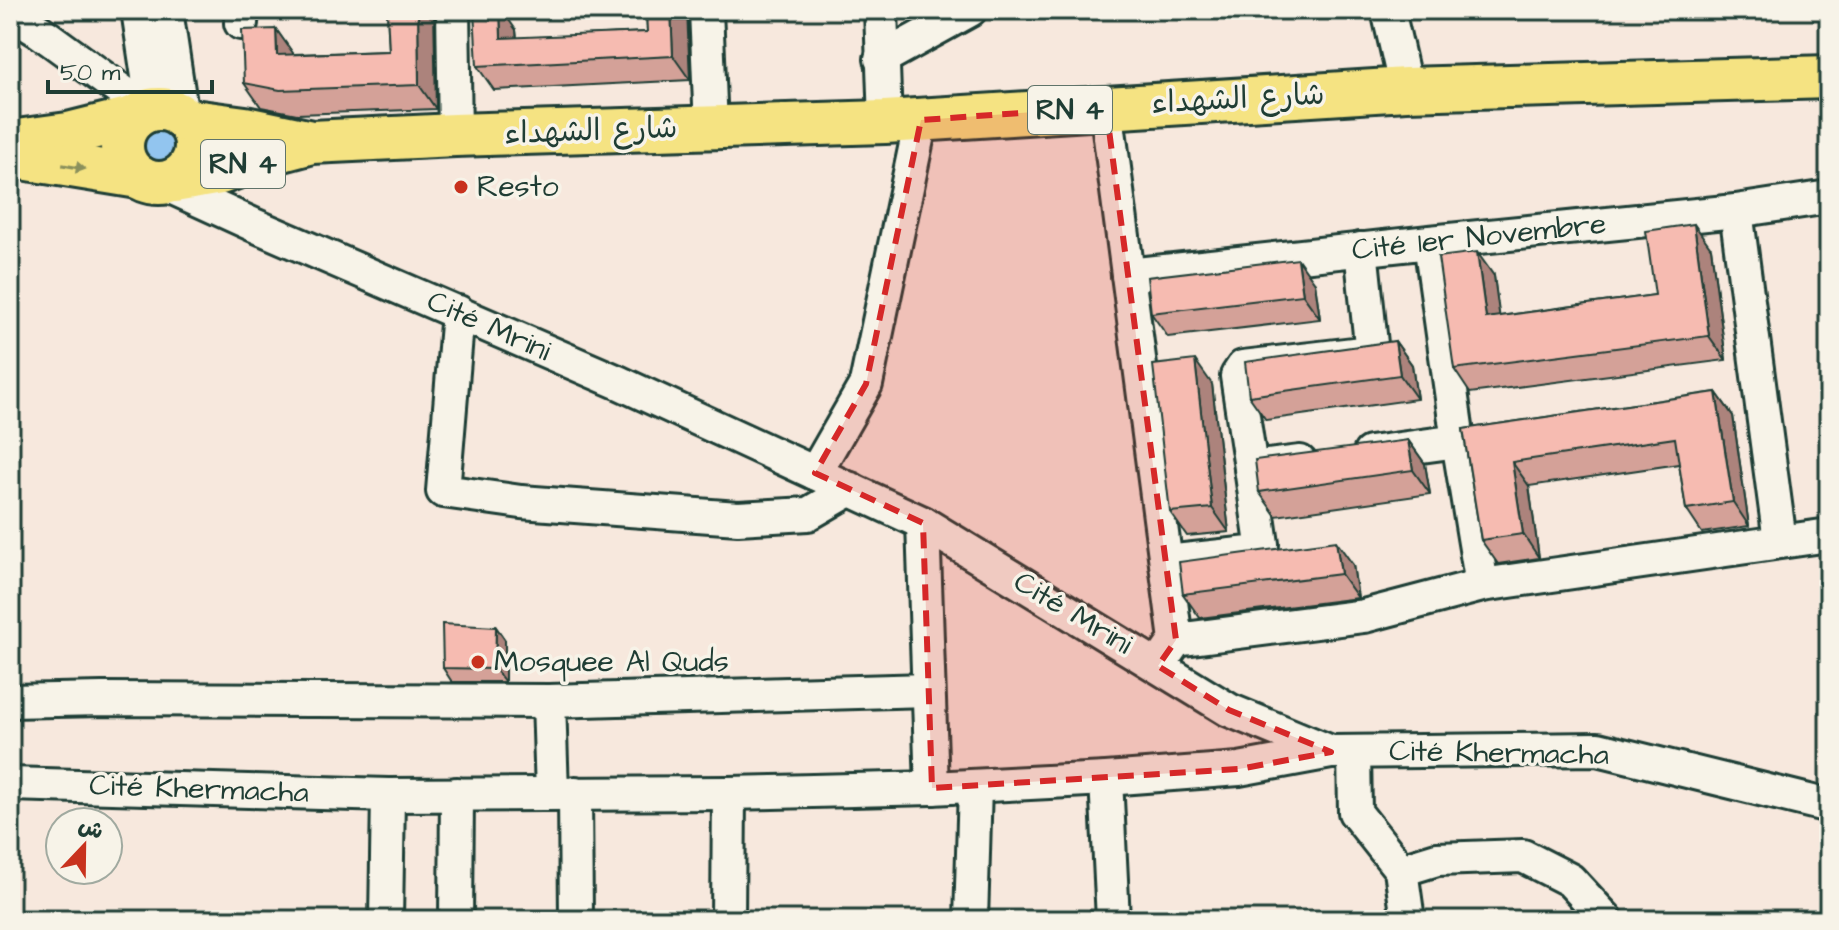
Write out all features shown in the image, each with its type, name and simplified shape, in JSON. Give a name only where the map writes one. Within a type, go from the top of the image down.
[{"type":"main road","name":"شارع الشهداء","points":[[312,142],[903,121],[1406,89],[1829,77]]},
{"type":"main road","points":[[10,142],[161,115],[312,142]]},
{"type":"main road","points":[[161,115],[192,128],[196,148],[190,167],[183,175],[158,180],[130,170],[122,148],[128,126],[161,115]]},
{"type":"main road","name":"RN 4","points":[[10,156],[158,180],[220,173],[312,142]]},
{"type":"street","points":[[138,10],[161,115]]},
{"type":"street","points":[[161,115],[166,10]]},
{"type":"street","points":[[453,10],[455,135]]},
{"type":"street","points":[[706,10],[711,127]]},
{"type":"street","points":[[815,473],[866,384],[903,121],[881,59],[881,10]]},
{"type":"street","points":[[881,59],[970,10]]},
{"type":"street","points":[[1388,10],[1406,89]]},
{"type":"street","points":[[10,13],[161,115]]},
{"type":"street","points":[[1106,107],[1166,562],[1167,653],[1364,616],[1482,585],[1829,535]]},
{"type":"street","name":"Cité Mrini","points":[[158,180],[254,225],[620,383],[923,523],[1167,653],[1229,710],[1342,752]]},
{"type":"street","name":"Cité 1er Novembre","points":[[1128,275],[1736,211],[1829,197]]},
{"type":"street","points":[[1736,211],[1780,541]]},
{"type":"street","points":[[1430,242],[1482,585]]},
{"type":"street","points":[[1166,562],[1259,552],[1261,549],[1237,376],[1243,367],[1362,353],[1368,349],[1371,344],[1361,249]]},
{"type":"street","points":[[458,312],[443,491],[521,502],[738,518],[808,514],[851,489]]},
{"type":"street","points":[[1251,468],[1458,441]]},
{"type":"street","points":[[923,523],[932,788]]},
{"type":"street","points":[[10,701],[549,701],[928,690]]},
{"type":"street","points":[[549,701],[564,793],[576,920]]},
{"type":"street","name":"Cité Khermacha","points":[[10,784],[388,795],[729,793],[932,788],[1106,779],[1239,769],[1342,752],[1598,749],[1829,806]]},
{"type":"street","name":"Cité Khermacha","points":[[1342,752],[1355,812],[1401,870]]},
{"type":"street","points":[[1106,779],[1113,920]]},
{"type":"street","points":[[971,920],[975,786]]},
{"type":"street","points":[[728,920],[729,793]]},
{"type":"street","points":[[456,920],[457,794]]},
{"type":"street","points":[[386,920],[388,795]]},
{"type":"street","points":[[1408,920],[1401,870],[1437,859],[1523,856],[1570,880],[1607,920]]},
{"type":"highlighted area","points":[[1106,107],[1176,640],[1158,666],[1229,710],[1331,752],[1239,769],[932,788],[923,523],[815,473],[866,384],[921,120]]},
{"type":"water","points":[[159,124],[175,130],[181,146],[175,162],[159,168],[143,162],[137,146],[143,130]]},
{"type":"building","points":[[387,10],[418,10],[419,85],[280,90],[244,83],[242,30],[276,29],[277,55],[389,51]]},
{"type":"building","points":[[474,10],[500,10],[501,38],[647,32],[646,10],[671,10],[673,56],[477,66]]},
{"type":"building","points":[[1694,224],[1709,336],[1454,369],[1438,257],[1477,252],[1486,318],[1655,295],[1646,231]]},
{"type":"building","points":[[1298,259],[1303,295],[1151,313],[1147,277]]},
{"type":"building","points":[[1395,341],[1400,375],[1249,396],[1245,362]]},
{"type":"building","points":[[1195,360],[1212,508],[1170,512],[1153,365]]},
{"type":"building","points":[[1716,392],[1733,502],[1686,509],[1675,438],[1512,462],[1523,534],[1481,540],[1463,429]]},
{"type":"building","points":[[1408,440],[1413,470],[1259,492],[1255,460]]},
{"type":"building","points":[[1336,541],[1341,574],[1183,594],[1179,562]]},
{"type":"building","points":[[442,624],[496,627],[495,669],[443,668]]},
{"type":"place","name":"Resto","points":[[461,187]]},
{"type":"place","name":"Mosquee Al Quds","points":[[478,662]]}]
